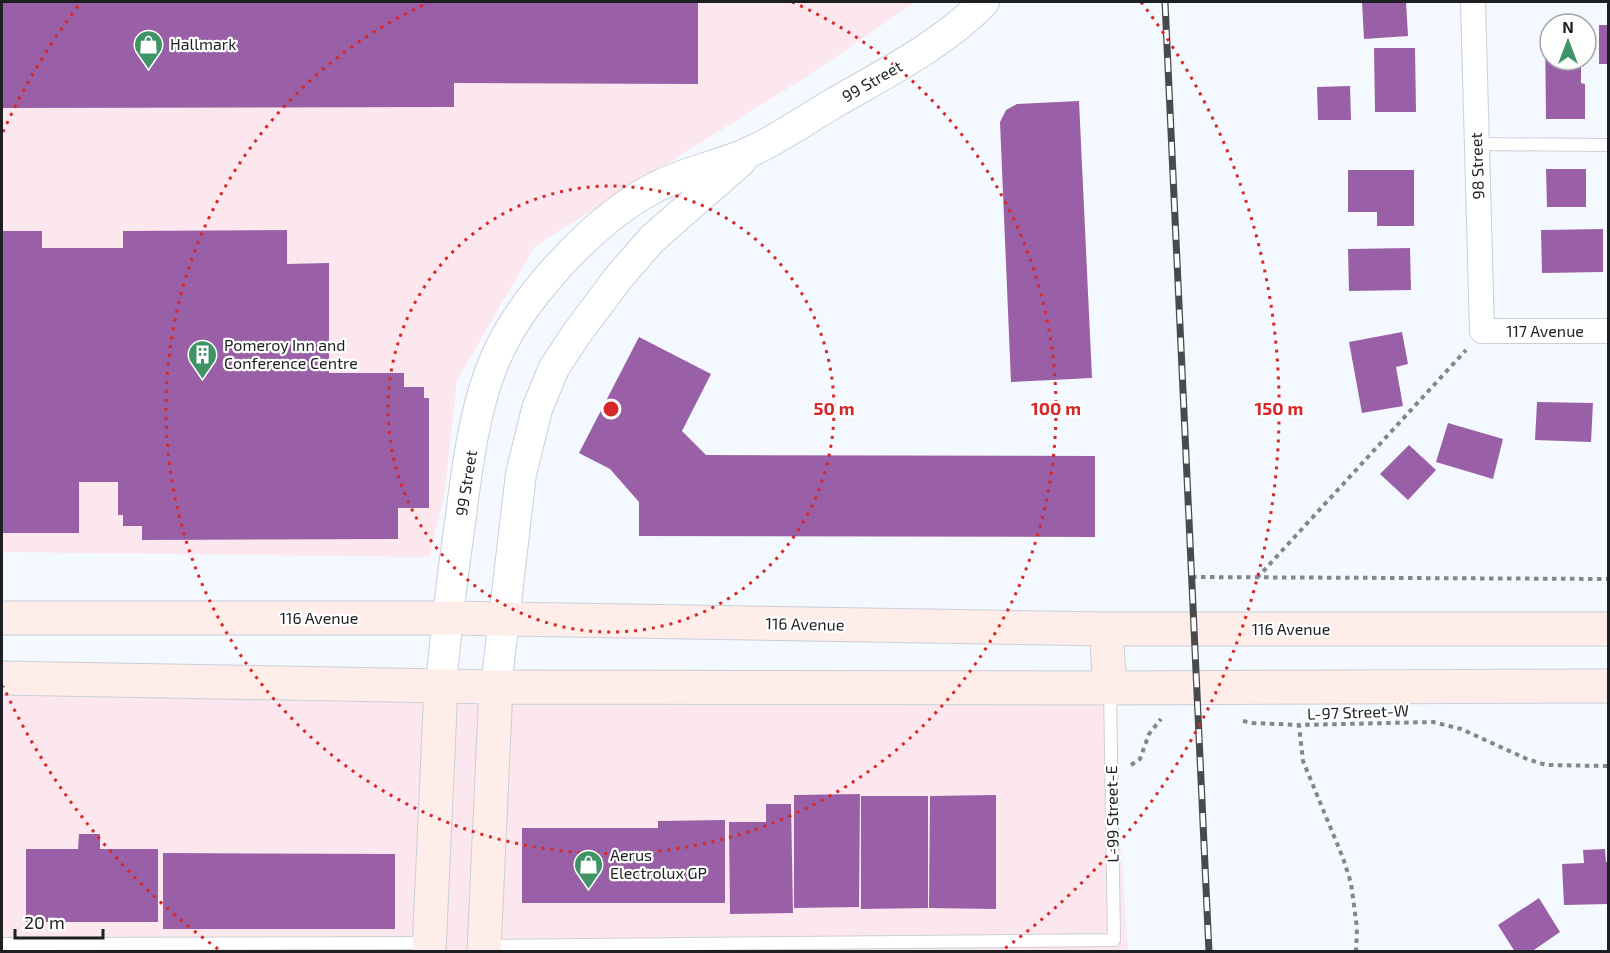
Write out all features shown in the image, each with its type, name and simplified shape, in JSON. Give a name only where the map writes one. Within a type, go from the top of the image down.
[{"type":"main road","name":"116 Avenue","points":[[2,618],[447,618],[1106,629],[1608,629]]},
{"type":"main road","points":[[1106,629],[1110,688]]},
{"type":"main road","points":[[2,678],[496,687],[1608,686]]},
{"type":"main road","name":"99 Street","points":[[429,947],[441,686]]},
{"type":"main road","name":"99 Street","points":[[484,949],[496,687]]},
{"type":"street","name":"99 Street","points":[[441,686],[447,618],[467,467],[480,406],[494,361],[518,317],[546,280],[586,238],[624,208],[658,186],[752,151],[922,52],[971,15],[984,2]]},
{"type":"street","name":"98 Street","points":[[1473,2],[1482,331]]},
{"type":"street","name":"99 Street","points":[[496,687],[521,474],[537,409],[554,368],[619,277],[652,238],[752,151]]},
{"type":"street","name":"117 Avenue","points":[[1482,331],[1608,331]]},
{"type":"lane","points":[[1476,144],[1608,145]]},
{"type":"lane","name":"L-99 Street-E","points":[[484,949],[1114,940],[1110,688]]},
{"type":"lane","points":[[2,944],[429,947]]},
{"type":"path","points":[[1257,578],[1482,331]]},
{"type":"path","points":[[1191,578],[1608,579]]},
{"type":"path","points":[[1111,775],[1140,759],[1149,734],[1163,716]]},
{"type":"path","points":[[1242,721],[1299,725]]},
{"type":"path","name":"L-97 Street-W","points":[[1356,951],[1357,928],[1351,883],[1303,761],[1299,725],[1433,722],[1461,729],[1527,759],[1546,765],[1608,766]]},
{"type":"shaded area","points":[[2,2],[915,2],[823,66],[535,246],[457,380],[444,497],[429,557],[2,552]]},
{"type":"shaded area","points":[[2,678],[1110,688],[1128,951],[2,952]]},
{"type":"building","points":[[2,2],[698,2],[698,84],[454,83],[454,107],[2,108]]},
{"type":"building","points":[[1362,2],[1406,2],[1408,36],[1364,39]]},
{"type":"building","points":[[1599,25],[1608,25],[1608,64],[1599,64]]},
{"type":"building","points":[[1374,48],[1415,48],[1416,112],[1375,112]]},
{"type":"building","points":[[1545,72],[1581,72],[1581,83],[1585,84],[1585,119],[1546,119]]},
{"type":"building","points":[[1350,86],[1351,120],[1318,120],[1317,87]]},
{"type":"building","points":[[1079,101],[1092,378],[1011,382],[1000,122],[1006,110],[1017,104]]},
{"type":"building","points":[[1546,169],[1586,169],[1586,207],[1547,207]]},
{"type":"building","points":[[1348,170],[1414,170],[1414,226],[1377,226],[1377,212],[1348,212]]},
{"type":"building","points":[[1603,229],[1603,272],[1542,273],[1541,230]]},
{"type":"building","name":"Pomeroy Inn and Conference Centre","points":[[287,230],[287,264],[329,263],[329,373],[404,373],[404,387],[424,387],[424,398],[429,398],[429,508],[398,508],[398,539],[142,540],[142,526],[123,526],[123,515],[118,515],[118,482],[79,482],[79,533],[2,533],[2,231],[42,231],[42,248],[123,248],[123,231]]},
{"type":"building","points":[[1410,248],[1411,290],[1349,291],[1348,249]]},
{"type":"building","points":[[1402,332],[1408,364],[1396,367],[1403,406],[1362,413],[1349,342]]},
{"type":"building","points":[[639,337],[711,374],[682,431],[706,455],[1095,456],[1095,537],[639,536],[639,502],[610,469],[579,453]]},
{"type":"building","points":[[1537,402],[1593,403],[1591,442],[1535,440]]},
{"type":"building","points":[[1448,423],[1503,439],[1493,479],[1436,462]]},
{"type":"building","points":[[1409,445],[1436,470],[1408,500],[1380,474]]},
{"type":"building","points":[[860,794],[859,907],[794,908],[794,795]]},
{"type":"building","points":[[996,795],[996,909],[929,908],[930,796]]},
{"type":"building","points":[[861,796],[928,796],[928,908],[861,909]]},
{"type":"building","points":[[766,804],[791,804],[793,913],[730,914],[729,822],[766,822]]},
{"type":"building","points":[[725,820],[725,903],[522,903],[522,828],[658,828],[658,821]]},
{"type":"building","points":[[79,834],[100,834],[100,849],[158,849],[158,922],[26,922],[26,849],[78,849]]},
{"type":"building","points":[[1605,849],[1606,862],[1608,862],[1608,904],[1564,905],[1562,864],[1584,863],[1583,850]]},
{"type":"building","points":[[163,853],[395,854],[395,929],[163,929]]},
{"type":"building","points":[[1539,898],[1560,932],[1531,952],[1515,952],[1498,925]]},
{"type":"railway","points":[[1165,2],[1209,952]]},
{"type":"place","name":"Hallmark","points":[[149,70]]},
{"type":"place","name":"Pomeroy Inn and Conference Centre","points":[[203,380]]},
{"type":"place","name":"Aerus Electrolux GP","points":[[589,890]]}]
